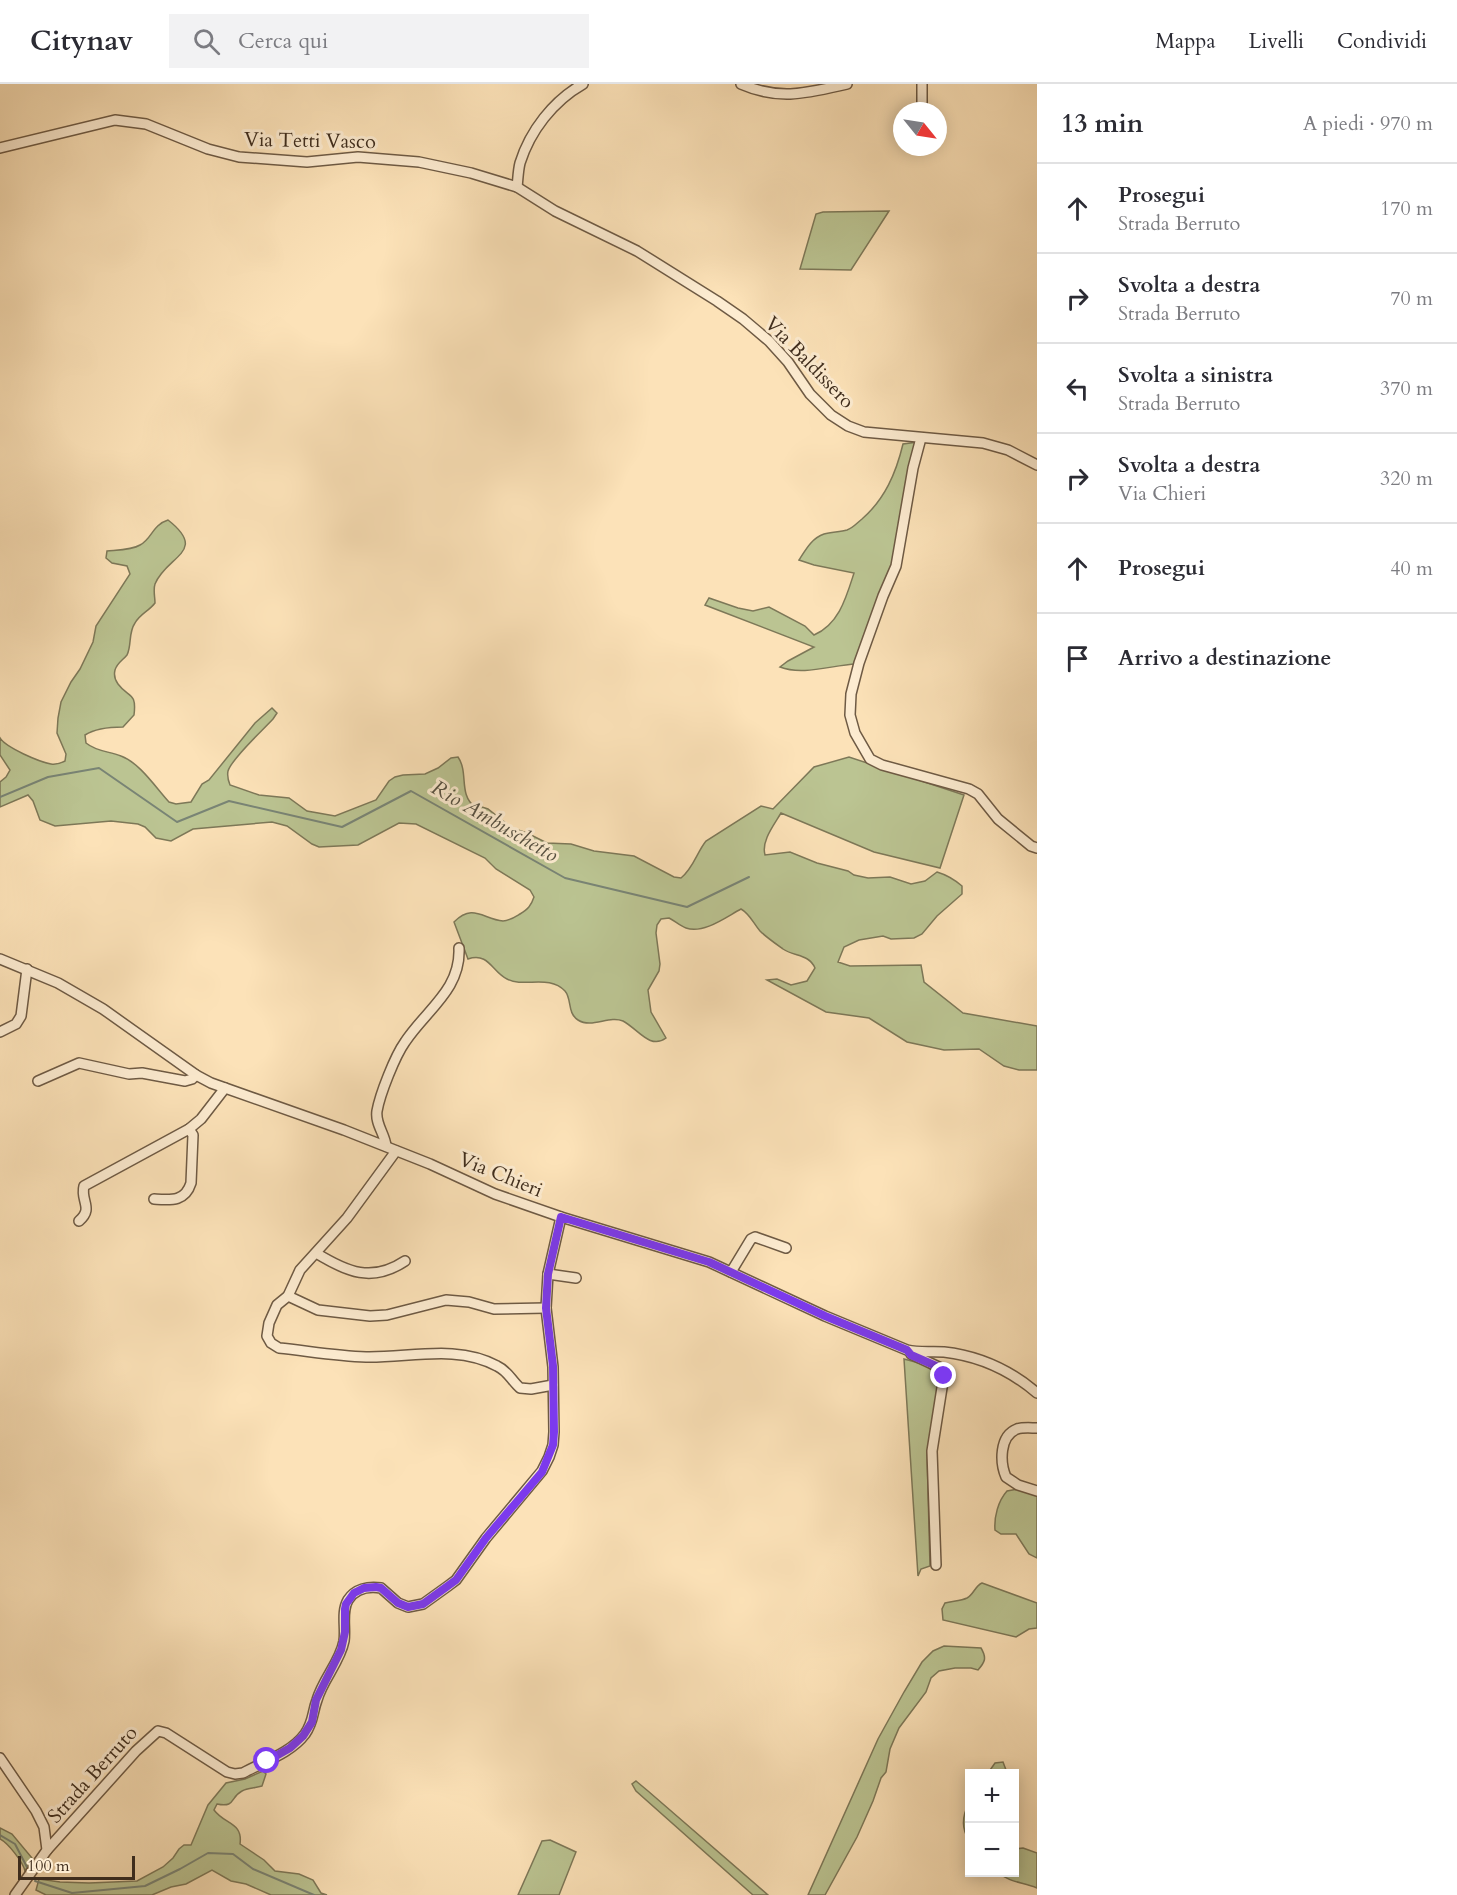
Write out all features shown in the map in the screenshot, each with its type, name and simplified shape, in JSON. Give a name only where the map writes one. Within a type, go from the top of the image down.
[{"type":"street","points":[[517,187],[520,164],[536,128],[567,93],[583,84]]},
{"type":"street","points":[[741,84],[758,91],[788,96],[847,84]]},
{"type":"street","points":[[922,84],[922,102]]},
{"type":"street","name":"Via Tetti Vasco","points":[[0,148],[114,120],[146,124],[208,149],[239,157],[308,162],[358,157],[419,162],[471,173],[517,187]]},
{"type":"street","name":"Via Baldissero","points":[[517,187],[555,211],[637,251],[734,313],[769,341],[788,362],[810,394],[831,415],[848,426],[864,432],[983,443],[1008,450],[1037,465]]},
{"type":"street","points":[[921,438],[913,468],[896,566],[859,663],[851,694],[850,715],[855,733],[870,759],[882,765],[969,789],[978,794],[998,819],[1031,846],[1037,848]]},
{"type":"street","points":[[386,1146],[376,1119],[389,1076],[405,1042],[452,984],[460,961],[459,948]]},
{"type":"street","name":"Via Chieri","points":[[0,959],[58,982],[103,1009],[196,1075],[225,1088],[386,1146],[478,1187],[561,1217],[709,1262],[825,1316],[907,1350],[919,1353],[943,1352],[994,1364],[1017,1377],[1037,1394]]},
{"type":"street","points":[[0,1032],[16,1024],[21,1016],[27,969]]},
{"type":"street","points":[[38,1081],[79,1063],[129,1074],[142,1073],[185,1081],[196,1075]]},
{"type":"street","points":[[79,1221],[86,1213],[87,1206],[83,1189],[88,1183],[189,1129],[201,1119],[225,1088]]},
{"type":"street","points":[[154,1199],[175,1200],[184,1197],[189,1191],[192,1136],[189,1129]]},
{"type":"street","points":[[396,1151],[347,1218],[300,1270],[288,1296],[277,1305],[269,1323],[267,1336],[271,1343],[279,1348],[364,1357],[441,1353],[495,1364],[507,1371],[520,1388],[531,1389],[553,1385]]},
{"type":"street","name":"Strada Berruto","points":[[47,1850],[136,1751],[158,1731],[166,1733],[221,1768],[235,1774],[243,1773],[290,1748],[303,1736],[312,1722],[316,1700],[341,1650],[345,1632],[345,1609],[354,1593],[364,1588],[381,1588],[398,1603],[408,1607],[423,1604],[456,1580],[486,1538],[542,1472],[553,1445],[553,1366],[546,1308],[548,1274],[561,1217]]},
{"type":"street","points":[[731,1272],[755,1237],[786,1248]]},
{"type":"street","points":[[316,1253],[330,1262],[369,1275],[395,1268],[405,1261]]},
{"type":"street","points":[[548,1274],[576,1278]]},
{"type":"street","points":[[288,1296],[318,1310],[370,1316],[387,1315],[446,1300],[470,1302],[494,1309],[546,1308]]},
{"type":"street","points":[[907,1350],[911,1355],[943,1369],[944,1376],[932,1451],[936,1565]]},
{"type":"street","points":[[1037,1428],[1013,1431],[1005,1440],[1002,1453],[1006,1478],[1018,1485],[1037,1491]]},
{"type":"street","points":[[0,1758],[36,1811],[44,1827],[47,1850],[15,1895]]},
{"type":"green space","points":[[889,211],[851,270],[800,269],[816,214]]},
{"type":"green space","points":[[918,442],[892,565],[856,664],[808,670],[780,667],[814,647],[705,605],[709,598],[753,611],[769,607],[805,626],[814,635],[823,630],[836,617],[854,573],[799,560],[816,538],[849,529],[870,511],[888,485],[903,444]]},
{"type":"green space","points":[[168,520],[180,531],[185,540],[185,547],[160,575],[155,584],[155,603],[135,623],[127,655],[117,665],[115,672],[118,684],[133,698],[134,715],[123,727],[103,728],[85,735],[86,743],[90,746],[121,756],[135,764],[169,802],[176,804],[191,802],[202,784],[209,780],[255,723],[272,708],[277,713],[273,719],[231,765],[228,771],[230,785],[259,795],[289,798],[307,811],[335,816],[376,800],[389,781],[395,777],[425,774],[451,758],[458,757],[470,802],[475,807],[488,809],[512,828],[547,843],[571,844],[594,851],[634,856],[674,877],[681,878],[689,870],[706,841],[761,806],[773,809],[814,767],[849,757],[964,795],[940,868],[874,852],[781,813],[766,839],[765,855],[790,852],[854,875],[868,878],[890,877],[911,884],[925,881],[937,872],[962,886],[962,894],[937,916],[922,934],[914,938],[891,939],[883,936],[859,940],[844,947],[838,962],[850,966],[921,965],[924,982],[963,1013],[1037,1026],[1037,1070],[1019,1070],[1004,1066],[979,1049],[944,1050],[907,1042],[869,1018],[826,1012],[767,980],[777,979],[791,985],[807,981],[815,968],[809,960],[788,952],[768,938],[741,909],[715,924],[700,929],[686,928],[669,918],[661,919],[657,925],[660,964],[659,971],[648,990],[651,1012],[666,1038],[655,1042],[649,1040],[623,1021],[618,1020],[583,1022],[572,1014],[567,994],[559,986],[552,983],[507,979],[486,960],[468,959],[454,922],[461,916],[473,913],[496,920],[507,920],[527,909],[534,897],[530,890],[496,869],[485,858],[416,824],[399,823],[358,845],[319,847],[287,826],[272,822],[193,829],[171,841],[156,838],[145,827],[138,824],[111,821],[55,826],[40,820],[33,801],[28,795],[0,807],[0,782],[10,770],[0,755],[0,738],[16,750],[39,760],[53,764],[65,761],[66,754],[57,733],[61,702],[93,642],[96,626],[130,574],[127,566],[112,563],[106,558],[107,551],[137,547],[159,525]]},
{"type":"green space","points":[[904,1359],[931,1369],[939,1383],[927,1453],[930,1566],[921,1569],[918,1576]]},
{"type":"green space","points":[[1018,1489],[1037,1494],[1037,1558],[1029,1554],[1016,1534],[1001,1534],[995,1530],[995,1520],[1001,1499],[1007,1491]]},
{"type":"green space","points":[[982,1583],[1037,1603],[1037,1628],[1029,1629],[1016,1637],[943,1620],[942,1609],[945,1603],[967,1598]]},
{"type":"green space","points":[[944,1646],[981,1648],[985,1657],[984,1662],[978,1670],[955,1668],[939,1671],[931,1678],[926,1692],[899,1728],[890,1749],[886,1772],[881,1778],[857,1837],[825,1895],[808,1895],[878,1739],[922,1662],[933,1651]]},
{"type":"green space","points":[[1003,1762],[1006,1769],[991,1769],[995,1763]]},
{"type":"green space","points":[[263,1771],[266,1774],[262,1786],[238,1793],[230,1803],[217,1804],[214,1810],[236,1828],[239,1832],[240,1844],[264,1860],[275,1871],[299,1874],[313,1880],[321,1893],[327,1895],[271,1895],[246,1884],[231,1881],[212,1870],[186,1884],[152,1895],[46,1895],[36,1890],[39,1879],[89,1883],[137,1881],[163,1867],[184,1845],[191,1845],[208,1805],[226,1783],[245,1779]]},
{"type":"green space","points":[[636,1781],[768,1895],[753,1895],[636,1791],[632,1784]]},
{"type":"green space","points":[[0,1828],[12,1834],[32,1858],[25,1871],[15,1853],[0,1839]]},
{"type":"green space","points":[[550,1840],[576,1852],[559,1895],[518,1895],[542,1841]]},
{"type":"green space","points":[[1019,1848],[1037,1853],[1037,1888],[1005,1877],[1019,1877]]},
{"type":"waterway","name":"Rio Ambuschetto","points":[[0,797],[48,777],[99,768],[177,822],[229,801],[342,827],[411,791],[565,878],[687,907],[749,877]]},
{"type":"waterway","points":[[0,1835],[15,1844],[28,1869]]},
{"type":"waterway","points":[[35,1881],[72,1893],[145,1886],[208,1853],[233,1854],[253,1869],[314,1895]]},
{"type":"route","points":[[267,1761],[290,1748],[303,1736],[312,1722],[316,1700],[344,1641],[346,1604],[354,1593],[364,1588],[376,1587],[381,1588],[398,1603],[408,1607],[423,1604],[456,1580],[486,1538],[542,1472],[553,1445],[554,1432],[553,1366],[546,1308],[548,1274],[561,1217],[709,1262],[825,1316],[907,1350],[911,1355],[943,1369],[944,1376]]}]
